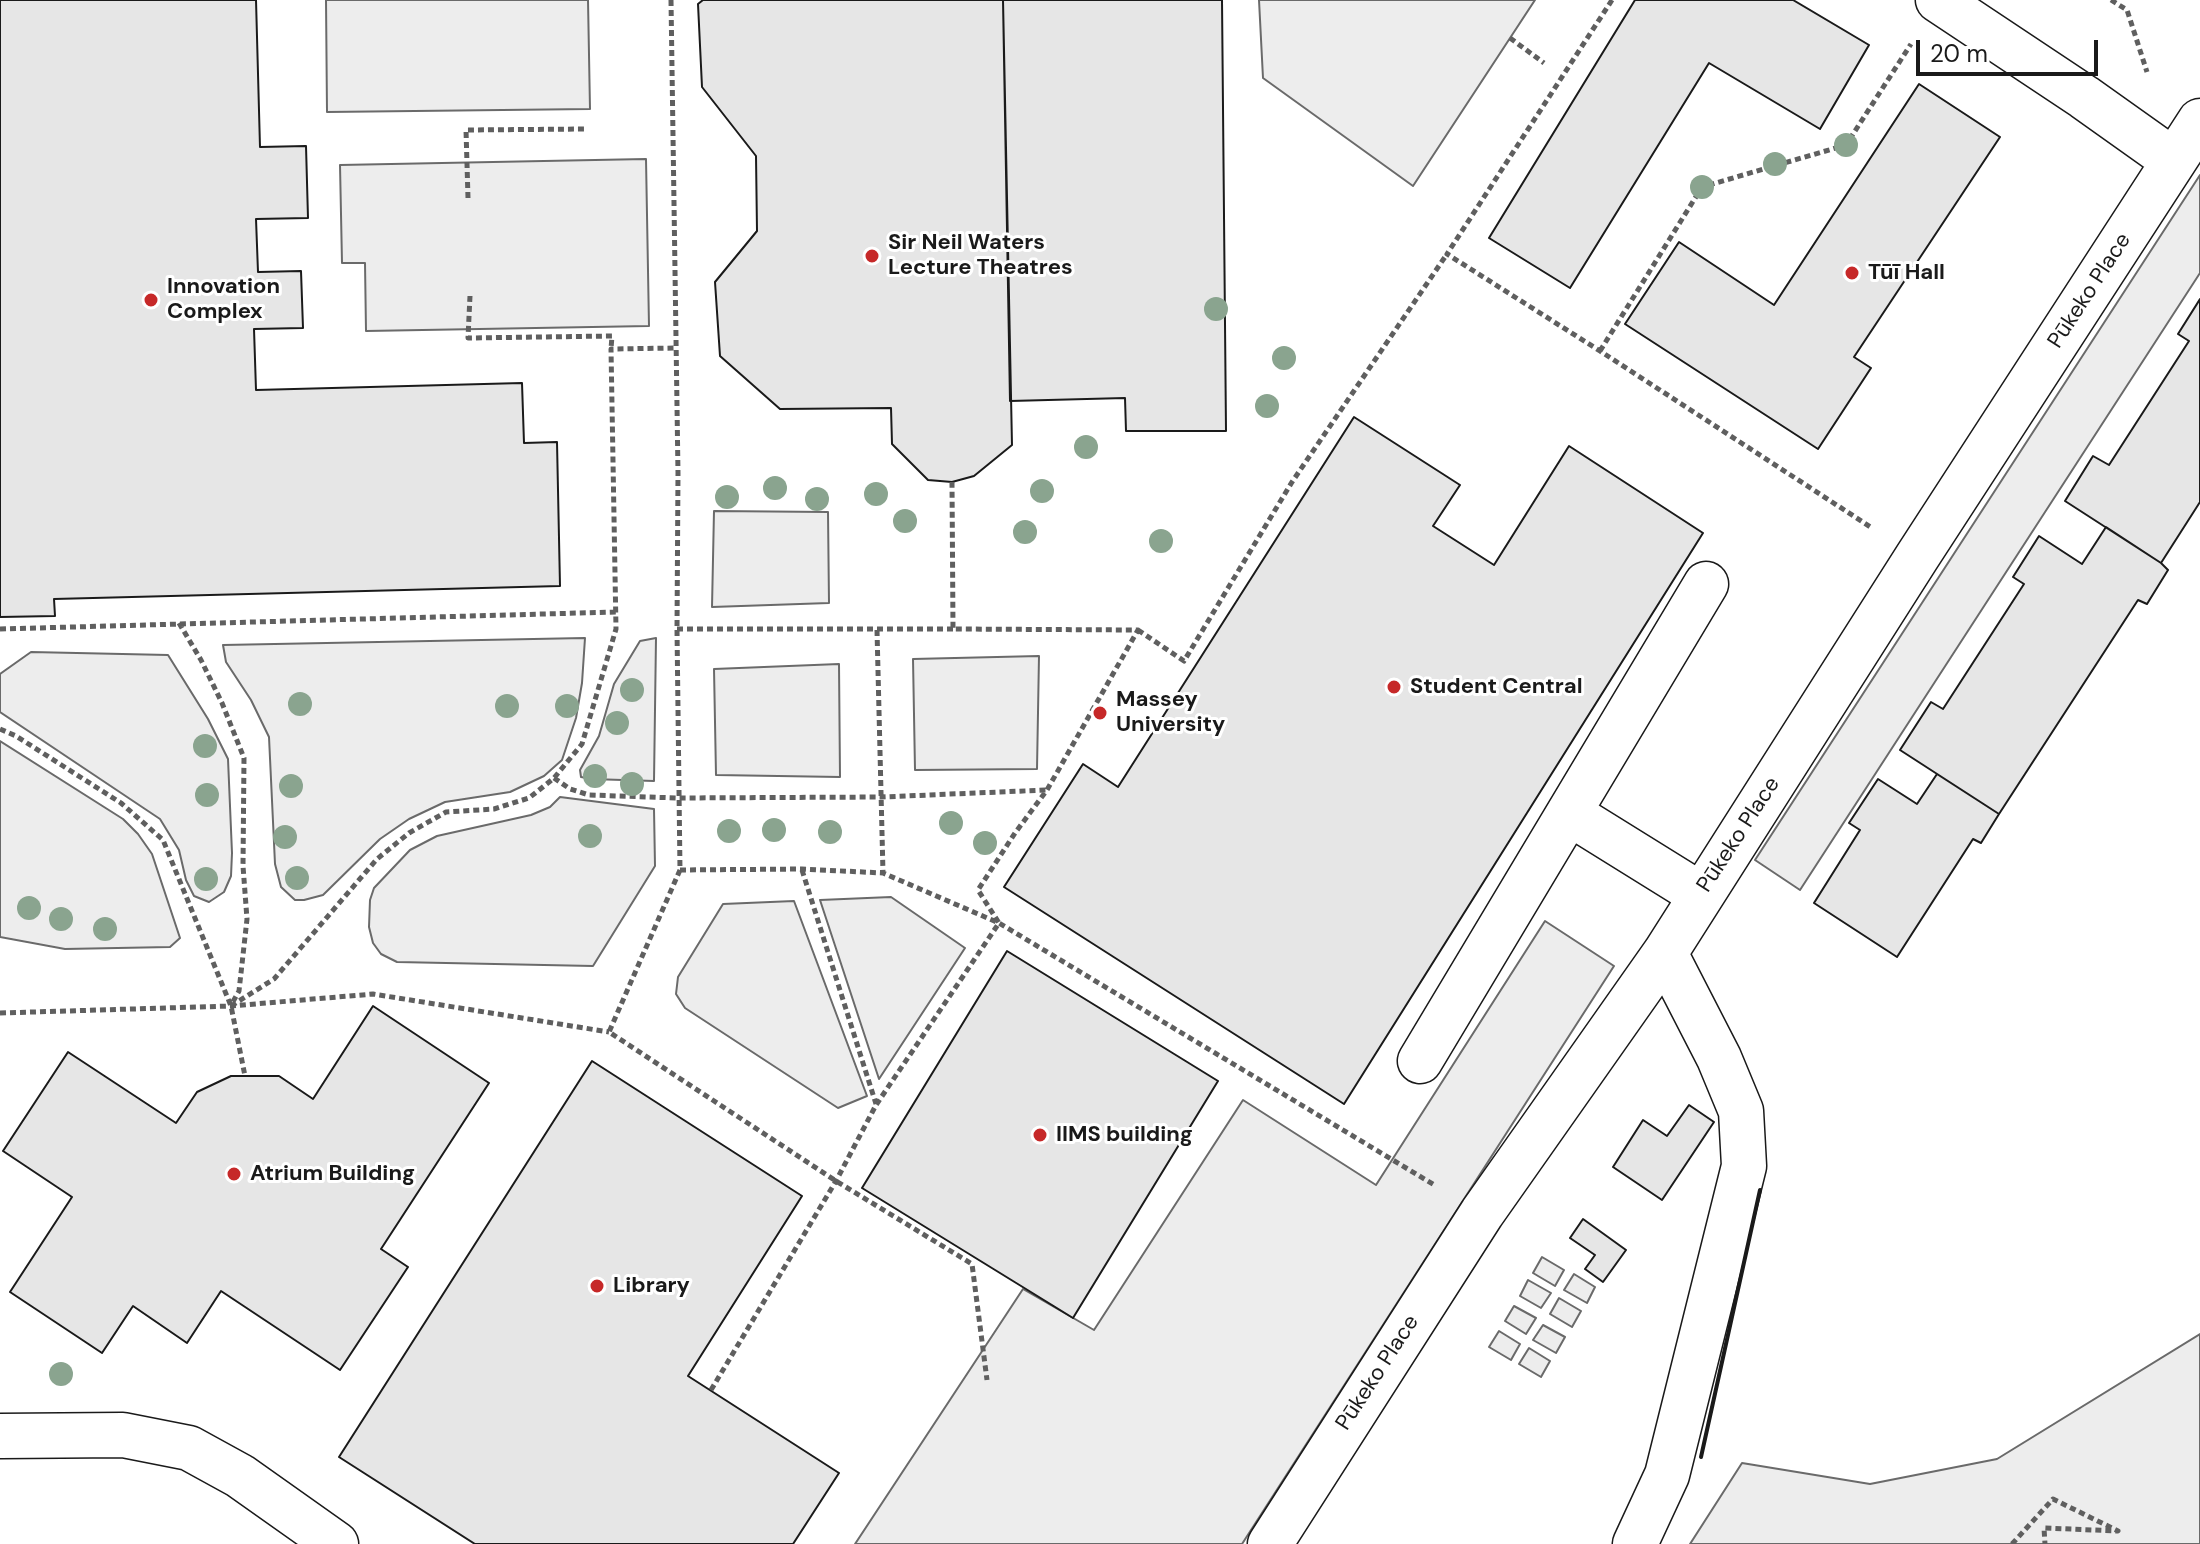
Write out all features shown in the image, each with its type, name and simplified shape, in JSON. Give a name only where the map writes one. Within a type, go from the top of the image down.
[{"type":"street","points":[[1938,0],[2174,161]]},
{"type":"street","name":"Pūkeko Place","points":[[1270,1544],[1482,1213],[1665,953],[2200,121]]},
{"type":"street","points":[[1420,1061],[1706,584]]},
{"type":"street","points":[[1569,813],[1701,895]]},
{"type":"street","points":[[1635,1544],[1667,1475],[1744,1166],[1741,1111],[1719,1058],[1665,953]]},
{"type":"street","points":[[0,1436],[123,1435],[189,1448],[240,1476],[336,1544]]},
{"type":"path","points":[[609,1032],[680,870],[671,0]]},
{"type":"path","points":[[677,629],[1138,630],[1184,661],[1292,482],[1447,254],[1612,0]]},
{"type":"path","points":[[1600,351],[1702,187],[1846,145],[1938,0]]},
{"type":"path","points":[[1510,38],[1544,63]]},
{"type":"path","points":[[468,198],[466,130],[587,129]]},
{"type":"path","points":[[1447,254],[1917,557]]},
{"type":"path","points":[[231,1006],[274,979],[377,859],[409,833],[446,812],[494,809],[529,798],[554,778],[582,744],[616,629],[612,336],[468,338],[470,296]]},
{"type":"path","points":[[611,349],[676,348]]},
{"type":"path","points":[[952,482],[953,629]]},
{"type":"path","points":[[0,629],[616,612]]},
{"type":"path","points":[[179,623],[222,703],[244,758],[243,866],[247,919],[239,991],[231,1006]]},
{"type":"path","points":[[877,630],[883,873]]},
{"type":"path","points":[[999,923],[978,890],[1047,790],[1138,630]]},
{"type":"path","points":[[0,729],[121,803],[163,840],[231,1006],[245,1076]]},
{"type":"path","points":[[554,778],[570,789],[589,795],[678,798],[882,797],[1047,790]]},
{"type":"path","points":[[680,870],[802,869],[883,873],[999,923],[1482,1213]]},
{"type":"path","points":[[802,869],[876,1105]]},
{"type":"path","points":[[711,1390],[836,1181],[876,1105],[999,923]]},
{"type":"path","points":[[0,1013],[231,1006],[373,994],[609,1032],[836,1181],[972,1264],[987,1380]]},
{"type":"path","points":[[2012,1544],[2053,1499],[2118,1531],[2044,1528],[2045,1544]]},
{"type":"shaded area","points":[[326,0],[588,0],[590,109],[327,112]]},
{"type":"shaded area","points":[[1259,0],[1535,0],[1413,186],[1263,78]]},
{"type":"shaded area","points":[[646,159],[649,326],[366,331],[365,263],[342,263],[340,165]]},
{"type":"shaded area","points":[[2200,175],[2200,273],[1800,890],[1755,860]]},
{"type":"shaded area","points":[[714,511],[828,512],[829,603],[712,607]]},
{"type":"shaded area","points":[[585,638],[576,718],[562,760],[544,776],[510,792],[445,802],[409,819],[380,839],[323,895],[295,900],[281,887],[275,864],[269,737],[251,700],[226,662],[223,645]]},
{"type":"shaded area","points":[[656,638],[654,781],[581,777],[580,770],[599,736],[614,684],[640,641]]},
{"type":"shaded area","points":[[31,652],[168,655],[208,719],[228,759],[232,853],[231,876],[224,892],[209,902],[194,896],[186,880],[179,850],[160,819],[0,712],[0,674]]},
{"type":"shaded area","points":[[1039,656],[1037,769],[915,770],[913,659]]},
{"type":"shaded area","points":[[839,664],[840,777],[716,775],[714,669]]},
{"type":"shaded area","points":[[0,741],[123,819],[138,834],[152,854],[180,938],[170,947],[65,949],[0,937]]},
{"type":"shaded area","points":[[560,797],[654,809],[655,866],[593,966],[397,962],[381,954],[373,943],[369,927],[370,900],[374,888],[410,850],[437,836],[531,815],[550,807]]},
{"type":"shaded area","points":[[891,897],[965,948],[879,1079],[820,900]]},
{"type":"shaded area","points":[[794,901],[867,1096],[838,1108],[685,1008],[676,994],[678,977],[723,904]]},
{"type":"shaded area","points":[[1545,921],[1614,966],[1242,1544],[855,1544],[1023,1289],[1094,1330],[1243,1100],[1376,1185]]},
{"type":"shaded area","points":[[1542,1257],[1564,1270],[1555,1286],[1533,1273]]},
{"type":"shaded area","points":[[1574,1274],[1595,1287],[1587,1303],[1564,1290]]},
{"type":"shaded area","points":[[1528,1280],[1551,1293],[1541,1308],[1520,1296]]},
{"type":"shaded area","points":[[1559,1298],[1581,1311],[1572,1327],[1550,1314]]},
{"type":"shaded area","points":[[1514,1306],[1536,1318],[1526,1334],[1505,1321]]},
{"type":"shaded area","points":[[1543,1325],[1565,1337],[1556,1353],[1533,1340]]},
{"type":"shaded area","points":[[1499,1331],[1520,1344],[1511,1360],[1489,1347]]},
{"type":"shaded area","points":[[2200,1334],[2200,1544],[1690,1544],[1742,1463],[1870,1484],[1997,1459]]},
{"type":"shaded area","points":[[1529,1348],[1550,1361],[1541,1377],[1519,1364]]},
{"type":"building","name":"Innovation Complex","points":[[0,0],[256,0],[260,147],[306,146],[308,218],[256,219],[258,272],[301,271],[303,328],[254,329],[256,390],[522,383],[524,443],[557,442],[560,586],[54,599],[55,616],[0,617]]},
{"type":"building","name":"Sir Neil Waters Lecture Theatres","points":[[703,0],[1003,0],[1012,445],[974,476],[952,482],[928,480],[892,444],[891,408],[780,409],[720,356],[715,282],[757,231],[756,156],[702,87],[698,4]]},
{"type":"building","points":[[1003,0],[1222,0],[1226,431],[1126,431],[1125,398],[1010,401]]},
{"type":"building","points":[[1635,0],[1793,0],[1869,45],[1820,129],[1709,63],[1570,288],[1489,238]]},
{"type":"building","name":"Tūī Hall","points":[[1919,84],[2000,137],[1854,357],[1871,368],[1818,449],[1625,324],[1679,242],[1774,305]]},
{"type":"building","points":[[2200,299],[2200,502],[2161,563],[2065,501],[2093,456],[2109,465],[2189,341],[2178,334]]},
{"type":"building","name":"Student Central","points":[[1354,417],[1460,485],[1433,526],[1494,565],[1569,446],[1703,533],[1344,1104],[1004,887],[1083,764],[1118,787]]},
{"type":"building","points":[[2106,527],[2168,570],[2147,604],[2138,600],[1999,814],[1900,750],[1931,702],[1943,709],[2024,584],[2013,577],[2039,536],[2082,564]]},
{"type":"building","points":[[1937,774],[1999,814],[1981,843],[1973,839],[1897,957],[1814,903],[1860,830],[1849,823],[1878,779],[1917,804]]},
{"type":"building","name":"IIMS building","points":[[1007,951],[1218,1081],[1073,1318],[862,1188]]},
{"type":"building","name":"Atrium Building","points":[[373,1006],[489,1083],[381,1249],[408,1267],[340,1370],[221,1291],[187,1343],[133,1306],[102,1353],[10,1292],[72,1197],[3,1151],[68,1052],[176,1123],[197,1092],[231,1076],[279,1076],[313,1099]]},
{"type":"building","name":"Library","points":[[592,1061],[802,1196],[688,1376],[839,1473],[793,1544],[475,1544],[339,1457]]},
{"type":"building","points":[[1689,1105],[1714,1122],[1662,1200],[1613,1167],[1643,1120],[1667,1136]]},
{"type":"building","points":[[1583,1219],[1626,1250],[1603,1282],[1585,1269],[1595,1255],[1570,1238]]},
{"type":"wall","points":[[1701,1457],[1760,1190]]},
{"type":"place","name":"Sir Neil Waters Lecture Theatres","points":[[872,256]]},
{"type":"place","name":"Tūī Hall","points":[[1852,273]]},
{"type":"place","name":"Innovation Complex","points":[[151,300]]},
{"type":"place","name":"Student Central","points":[[1394,687]]},
{"type":"place","name":"Massey University","points":[[1100,713]]},
{"type":"place","name":"IIMS building","points":[[1040,1135]]},
{"type":"place","name":"Atrium Building","points":[[234,1174]]},
{"type":"place","name":"Library","points":[[597,1286]]}]
